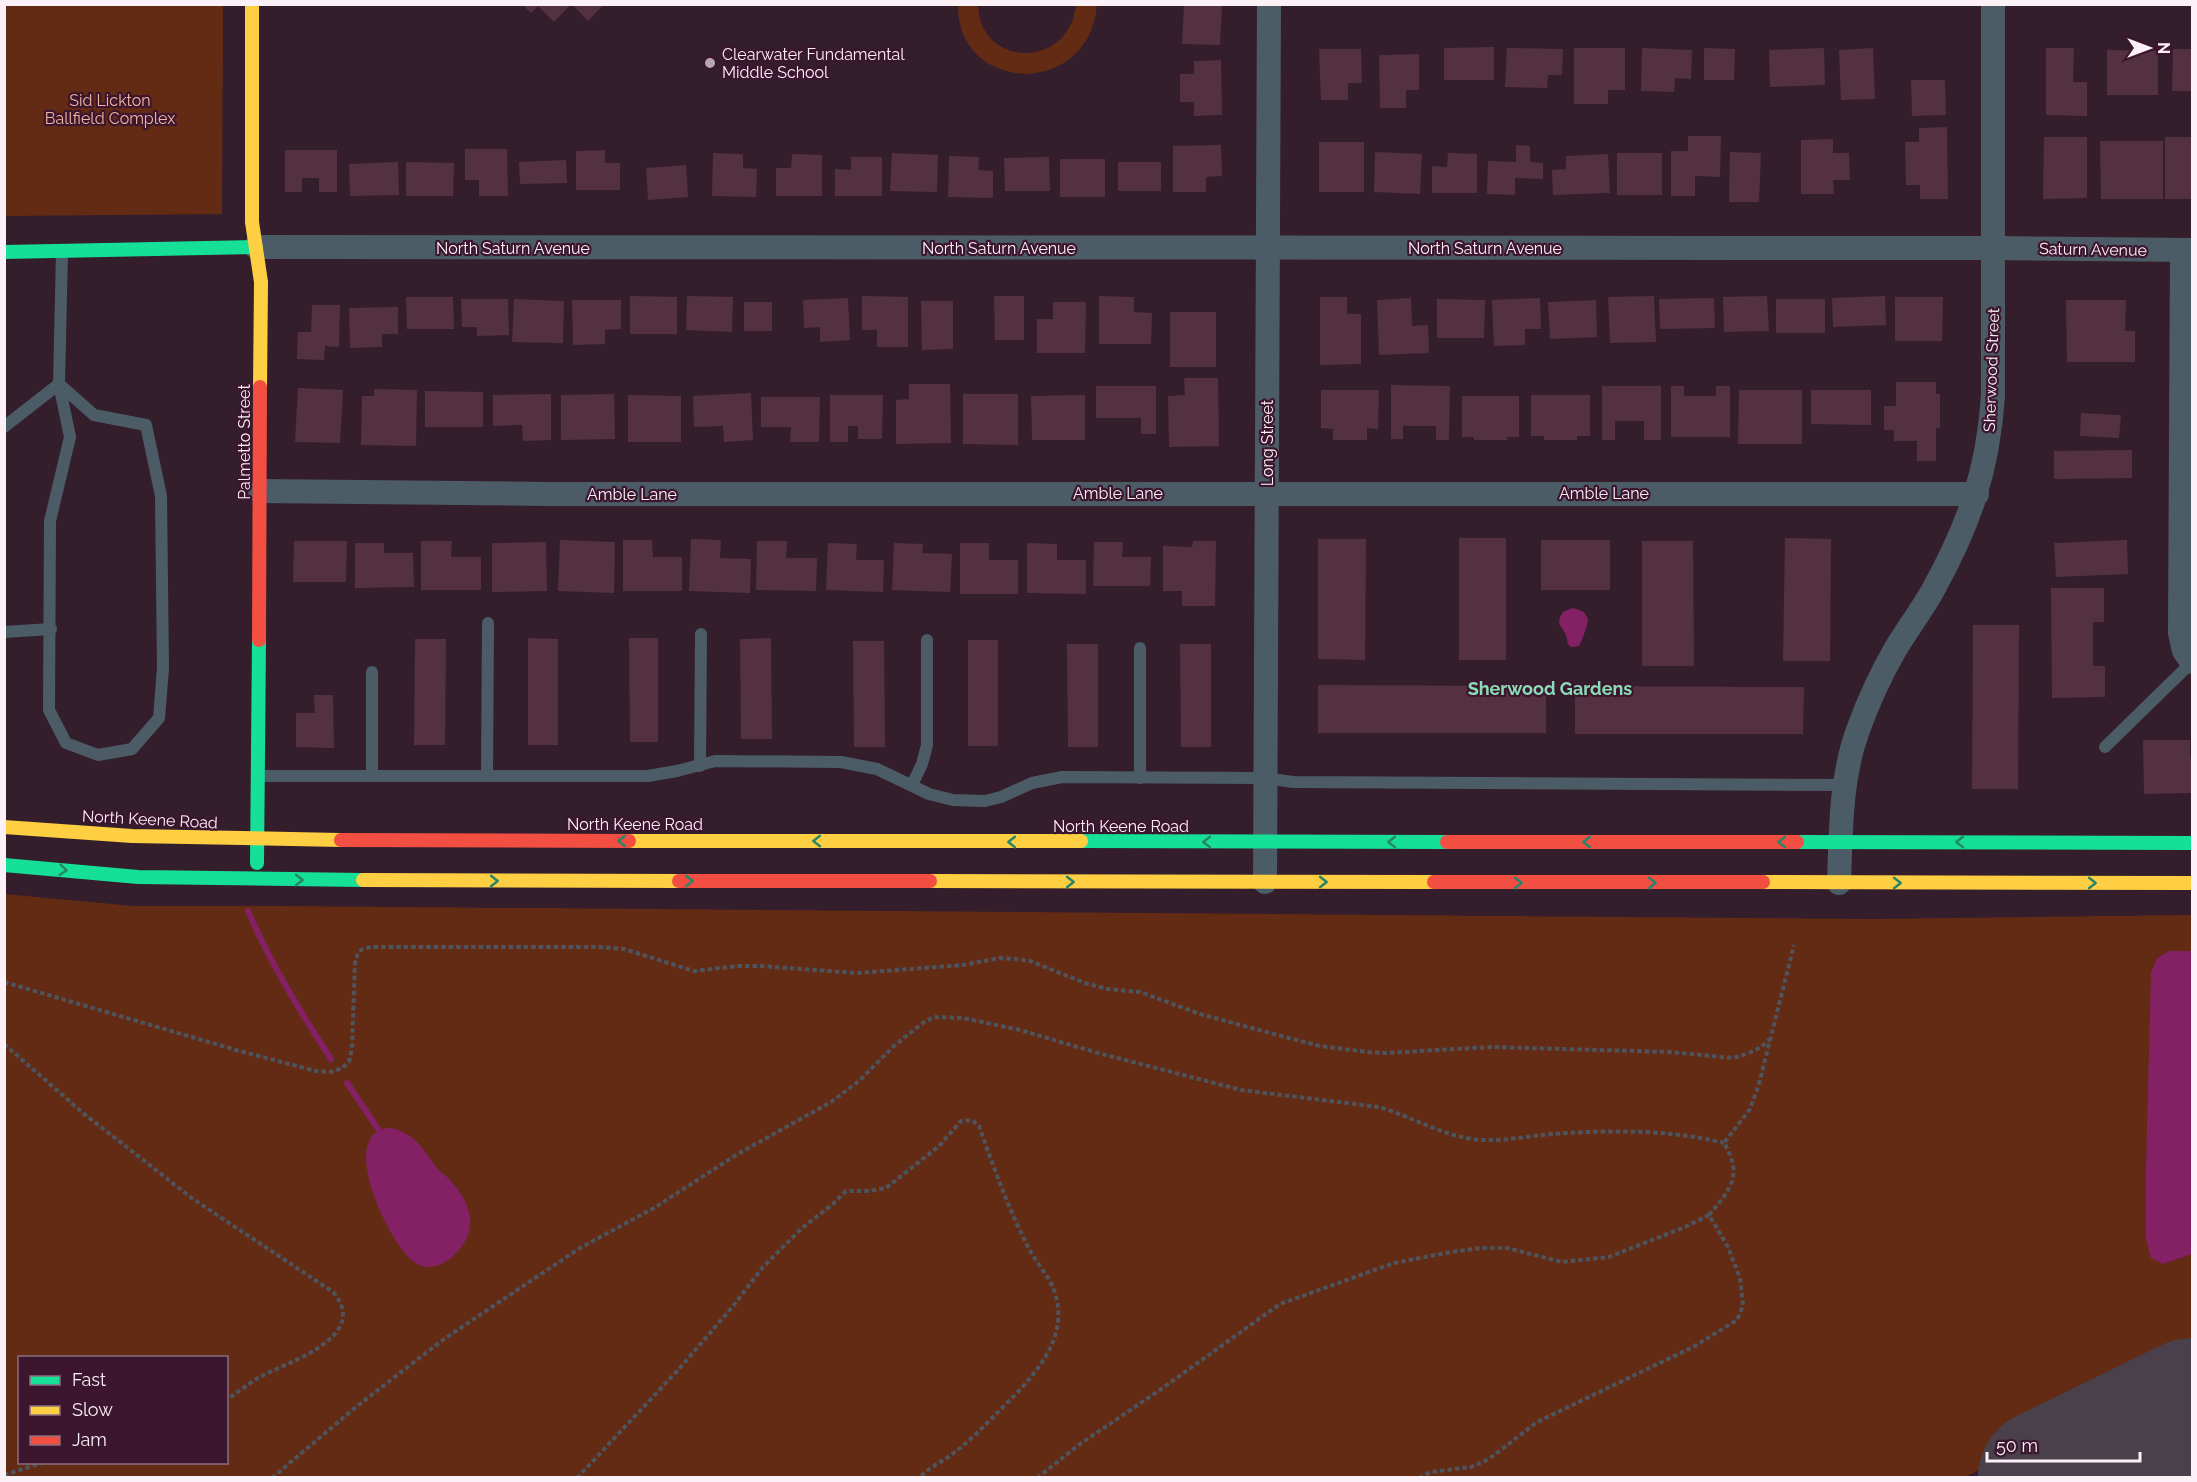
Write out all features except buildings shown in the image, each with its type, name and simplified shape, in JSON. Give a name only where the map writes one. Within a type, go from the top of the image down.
[{"type":"main road","name":"Palmetto Street","points":[[252,4],[252,222],[261,282],[257,880]]},
{"type":"main road","name":"North Saturn Avenue","points":[[4,252],[256,247]]},
{"type":"main road","name":"North Keene Road","points":[[4,827],[132,836],[257,840],[2193,843]]},
{"type":"main road","points":[[4,866],[138,876],[257,880],[2193,883]]},
{"type":"street","name":"Long Street","points":[[1265,882],[1269,4]]},
{"type":"street","name":"Sherwood Street","points":[[1839,884],[1841,812],[1857,732],[1876,684],[1937,583],[1960,538],[1977,494],[1986,460],[1992,418],[1993,4]]},
{"type":"street","name":"North Saturn Avenue","points":[[256,247],[1994,248]]},
{"type":"street","name":"Saturn Avenue","points":[[1994,248],[2187,250]]},
{"type":"street","points":[[2187,250],[2187,408],[2180,633],[2184,651],[2192,662]]},
{"type":"street","name":"Amble Lane","points":[[260,491],[550,494],[1977,494]]},
{"type":"lane","points":[[59,384],[94,416],[146,425],[161,496],[163,668],[159,718],[132,749],[98,755],[66,743],[49,710],[50,521],[70,437],[59,384],[62,251]]},
{"type":"lane","points":[[4,427],[59,384]]},
{"type":"lane","points":[[487,777],[488,623]]},
{"type":"lane","points":[[4,632],[51,629]]},
{"type":"lane","points":[[700,766],[701,634]]},
{"type":"lane","points":[[912,785],[927,746],[927,640]]},
{"type":"lane","points":[[1140,648],[1140,778]]},
{"type":"lane","points":[[2105,747],[2192,662]]},
{"type":"lane","points":[[372,672],[372,776]]},
{"type":"lane","points":[[258,776],[648,776],[715,761],[841,762],[877,769],[929,794],[953,800],[985,801],[1032,783],[1062,777],[1265,778],[1293,782],[1845,785]]},
{"type":"path","points":[[1725,1143],[1750,1109],[1759,1084],[1794,945]]},
{"type":"path","points":[[4,982],[236,1050],[316,1071],[331,1072],[342,1068],[349,1062],[352,1048],[357,953],[363,948],[374,947],[599,947],[624,950],[694,970],[759,966],[857,973],[963,964],[1000,958],[1015,959],[1030,962],[1085,983],[1108,989],[1140,992],[1200,1014],[1285,1037],[1348,1050],[1385,1053],[1492,1047],[1670,1053],[1733,1058],[1755,1050],[1770,1039]]},
{"type":"path","points":[[272,1478],[356,1407],[444,1339],[580,1248],[654,1208],[736,1155],[831,1102],[859,1081],[895,1045],[934,1017],[963,1018],[1010,1028],[1241,1090],[1379,1107],[1462,1138],[1504,1140],[1601,1130],[1682,1135],[1725,1143]]},
{"type":"path","points":[[4,1044],[76,1107],[193,1199],[333,1292],[340,1300],[343,1313],[342,1323],[322,1345],[309,1354],[257,1378],[228,1399]]},
{"type":"path","points":[[577,1478],[679,1369],[763,1267],[802,1228],[846,1191],[886,1188],[939,1146],[962,1121],[972,1120],[979,1126],[1030,1253],[1053,1286],[1059,1318],[1050,1349],[1038,1369],[962,1447],[934,1464],[919,1478]]},
{"type":"path","points":[[1037,1478],[1080,1444],[1280,1304],[1394,1263],[1451,1252],[1481,1248],[1507,1248],[1562,1262],[1609,1257],[1685,1227],[1709,1215],[1729,1188],[1735,1172],[1733,1158],[1725,1143]]},
{"type":"path","points":[[1419,1478],[1431,1472],[1471,1467],[1489,1459],[1537,1422],[1683,1352],[1737,1320],[1743,1306],[1740,1278],[1728,1247],[1709,1215]]},
{"type":"path","points":[[4,1475],[39,1464]]},
{"type":"green space","name":"Sid Lickton Ballfield Complex","points":[[4,5],[223,5],[222,214],[5,216]]},
{"type":"green space","points":[[958,5],[978,5],[982,26],[993,41],[1008,50],[1025,53],[1042,50],[1058,41],[1070,26],[1076,5],[1097,5],[1088,36],[1071,57],[1049,70],[1024,74],[999,69],[978,55],[963,34]]},
{"type":"green space","points":[[4,894],[133,906],[1875,919],[2192,915],[2192,951],[2169,951],[2157,958],[2146,1168],[2163,1264],[2192,1254],[2192,1367],[1965,1477],[5,1477]]},
{"type":"green space","points":[[2192,1446],[2192,1477],[2127,1477]]},
{"type":"shaded area","points":[[1573,608],[1584,612],[1588,619],[1579,646],[1571,647],[1559,622],[1563,612]]},
{"type":"shaded area","points":[[2169,951],[2192,951],[2192,1254],[2163,1264],[2151,1258],[2146,1239],[2146,1168],[2151,973],[2157,958]]},
{"type":"shaded area","points":[[388,1128],[404,1133],[417,1142],[455,1186],[466,1203],[470,1221],[467,1238],[453,1256],[440,1265],[422,1266],[404,1252],[392,1235],[372,1191],[367,1169],[367,1149],[373,1135]]},
{"type":"waterway","points":[[248,911],[286,987],[331,1059]]},
{"type":"waterway","points":[[347,1083],[378,1129]]},
{"type":"runway","points":[[2047,1478],[2192,1407]]},
{"type":"traffic: fast","points":[[4,252],[256,247]]},
{"type":"traffic: fast","points":[[257,863],[259,640]]},
{"type":"traffic: fast","points":[[1081,841],[1447,842]]},
{"type":"traffic: fast","points":[[1797,842],[2192,843]]},
{"type":"traffic: fast","points":[[4,865],[138,877],[363,880]]},
{"type":"traffic: slow","points":[[252,4],[252,222],[261,282],[260,387]]},
{"type":"traffic: slow","points":[[4,827],[132,836],[341,840]]},
{"type":"traffic: slow","points":[[629,841],[1081,841]]},
{"type":"traffic: slow","points":[[363,880],[679,881]]},
{"type":"traffic: slow","points":[[930,881],[1434,882]]},
{"type":"traffic: slow","points":[[1763,882],[2192,883]]},
{"type":"traffic: jam","points":[[259,640],[260,387]]},
{"type":"traffic: jam","points":[[341,840],[629,841]]},
{"type":"traffic: jam","points":[[1447,842],[1797,842]]},
{"type":"traffic: jam","points":[[679,881],[930,881]]},
{"type":"traffic: jam","points":[[1434,882],[1763,882]]},
{"type":"place","name":"Clearwater Fundamental Middle School","points":[[710,63]]},
{"type":"district","name":"Sherwood Gardens","points":[[1550,689]]}]
